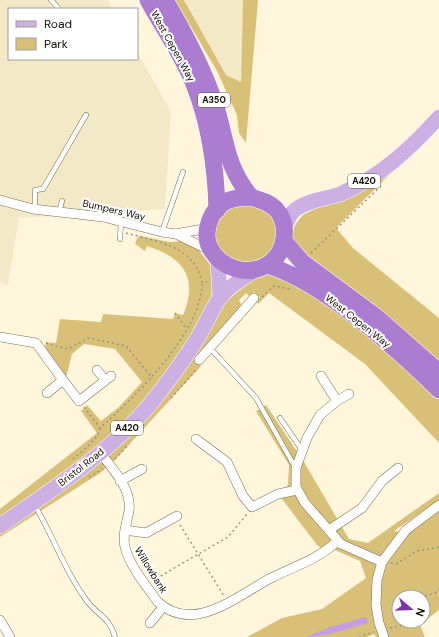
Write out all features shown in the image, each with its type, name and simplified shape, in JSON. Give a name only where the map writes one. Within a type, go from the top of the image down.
[{"type":"highway","name":"West Cepen Way","points":[[148,0],[186,69],[199,98],[213,168],[217,210]]},
{"type":"highway","name":"West Cepen Way","points":[[165,0],[200,64],[215,103],[228,158],[235,174],[251,197]]},
{"type":"highway","name":"A350","points":[[208,228],[211,218],[226,201],[234,198],[251,197],[269,204]]},
{"type":"highway","points":[[208,228],[207,236],[215,256],[226,267],[235,269],[262,267],[278,254],[284,235],[280,215],[269,204]]},
{"type":"highway","name":"West Cepen Way","points":[[284,235],[295,256],[375,316],[439,372]]},
{"type":"highway","name":"West Cepen Way","points":[[262,267],[284,270],[302,280],[349,312],[388,343],[439,390]]},
{"type":"main road","name":"A420","points":[[269,204],[304,204],[340,194],[368,179],[396,160],[416,142],[439,117]]},
{"type":"main road","name":"A420","points":[[284,235],[289,218],[295,210],[304,204]]},
{"type":"main road","points":[[215,256],[220,298]]},
{"type":"main road","name":"Bristol Road","points":[[0,526],[100,452],[146,408],[195,333],[220,298],[239,280],[262,267]]},
{"type":"street","name":"Bumpers Way","points":[[1,202],[35,209],[87,214],[121,227],[176,234],[208,228]]},
{"type":"street","name":"Bumpers Way","points":[[176,234],[215,256]]},
{"type":"street","points":[[199,360],[252,299]]},
{"type":"street","points":[[195,333],[213,345]]},
{"type":"street","points":[[0,337],[31,341],[38,345],[79,401],[108,378],[97,370]]},
{"type":"street","points":[[321,376],[337,401]]},
{"type":"street","points":[[47,393],[63,380]]},
{"type":"street","points":[[349,394],[337,401],[316,420],[302,450],[296,468],[295,480],[297,490],[305,503],[338,541],[345,546],[382,562]]},
{"type":"street","points":[[196,439],[227,462],[243,496],[252,508],[278,494],[297,490]]},
{"type":"street","name":"Willowbank","points":[[100,452],[125,489],[129,501],[124,545],[126,552],[146,584],[163,607],[180,614],[188,615],[202,613],[224,607],[283,577],[320,555],[338,541]]},
{"type":"street","points":[[329,530],[362,508],[387,470],[398,468]]},
{"type":"street","points":[[120,481],[142,469]]},
{"type":"street","points":[[382,633],[376,597],[377,580],[382,562],[406,530],[439,505]]},
{"type":"street","points":[[125,530],[146,533],[177,516]]},
{"type":"street","points":[[149,624],[163,607]]},
{"type":"street","points":[[0,620],[10,637]]},
{"type":"lane","points":[[51,0],[58,8]]},
{"type":"lane","points":[[35,209],[35,190],[43,189],[86,115]]},
{"type":"lane","points":[[162,232],[183,172]]},
{"type":"lane","points":[[59,212],[62,201]]},
{"type":"lane","points":[[120,239],[121,227]]},
{"type":"lane","points":[[213,345],[256,398],[296,468]]},
{"type":"lane","points":[[280,418],[302,450]]},
{"type":"lane","points":[[34,502],[79,588],[88,603],[105,617],[112,627],[115,637]]},
{"type":"path","points":[[308,267],[312,262],[306,258],[385,182]]},
{"type":"path","points":[[70,462],[92,441],[99,432],[100,428],[152,378],[195,333],[202,282],[198,268],[182,252],[121,227]]},
{"type":"path","points":[[202,282],[219,283]]},
{"type":"path","points":[[252,299],[274,286],[294,290]]},
{"type":"path","points":[[175,313],[195,333]]},
{"type":"path","points":[[38,345],[42,342],[56,344],[68,349],[89,338],[125,346],[152,378]]},
{"type":"path","points":[[79,401],[100,428]]},
{"type":"path","points":[[146,584],[228,537],[252,508]]},
{"type":"path","points":[[177,516],[180,525],[198,554],[224,607]]},
{"type":"path","points":[[382,562],[396,564],[404,557],[417,551],[439,547]]},
{"type":"path","points":[[431,594],[435,593],[439,588]]},
{"type":"path","points":[[359,637],[382,633],[393,629]]},
{"type":"shaded area","points":[[0,0],[108,0],[112,8],[8,8],[8,60],[138,60],[138,53],[171,112],[165,209],[19,218],[8,285],[0,282]]},
{"type":"shaded area","points":[[184,0],[243,0],[241,82],[226,75]]},
{"type":"shaded area","points":[[366,617],[368,623],[329,634],[306,637],[330,627]]},
{"type":"green space","points":[[175,0],[184,0],[226,75],[241,82],[243,0],[258,0],[246,143],[239,133],[237,115],[217,71]]},
{"type":"green space","points":[[406,158],[336,228],[353,248],[439,318],[439,364],[335,283],[299,250],[293,240],[295,226],[303,215]]},
{"type":"green space","points":[[256,205],[264,208],[279,227],[272,252],[259,259],[247,262],[222,255],[213,234],[214,223],[217,217],[222,212],[234,207]]},
{"type":"green space","points":[[140,236],[170,242],[182,241],[197,248],[211,266],[214,285],[207,311],[234,288],[267,272],[329,302],[439,398],[439,443],[365,364],[269,293],[258,304],[256,302],[260,297],[254,292],[249,296],[246,293],[239,300],[242,306],[196,361],[201,366],[114,461],[100,473],[0,537],[0,531],[8,525],[0,516],[0,509],[97,433],[81,411],[87,405],[101,421],[119,407],[142,382],[115,349],[84,344],[72,354],[66,378],[45,348],[46,342],[56,343],[60,319],[101,322],[103,314],[173,319],[175,313],[183,315],[188,302],[189,290],[188,280],[184,271],[170,256],[147,246],[145,251],[135,244],[137,238]]},
{"type":"green space","points":[[266,405],[304,462],[349,539],[368,543],[439,493],[439,500],[394,531],[407,533],[439,510],[439,610],[431,616],[431,589],[391,589],[391,629],[422,629],[425,637],[376,637],[374,634],[367,637],[247,637],[282,618],[322,609],[366,578],[360,561],[335,550],[321,548],[317,545],[282,499],[288,484],[289,465],[256,411]]}]
